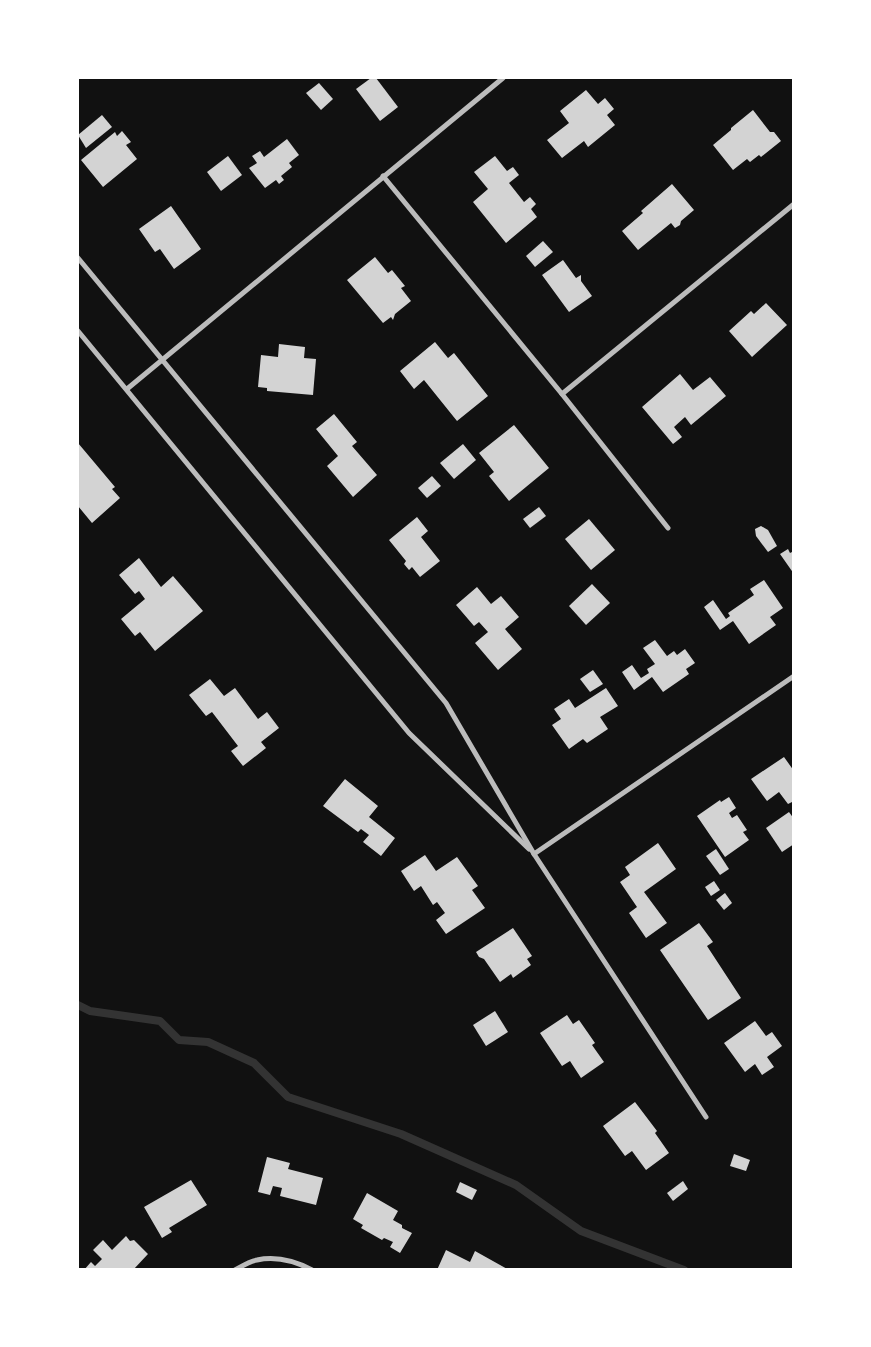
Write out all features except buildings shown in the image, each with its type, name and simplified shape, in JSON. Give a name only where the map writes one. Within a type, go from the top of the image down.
[{"type":"street","points":[[126,389],[503,78]]},
{"type":"street","points":[[383,176],[562,394],[668,528]]},
{"type":"street","points":[[562,394],[794,204]]},
{"type":"street","points":[[78,258],[446,703],[534,854],[706,1117]]},
{"type":"street","points":[[78,330],[409,733],[534,854]]},
{"type":"street","points":[[534,854],[794,676]]},
{"type":"street","points":[[235,1270],[256,1260],[278,1258],[302,1264],[312,1270]]},
{"type":"waterway","points":[[78,1005],[90,1011],[160,1021],[179,1040],[208,1042],[254,1063],[288,1097],[401,1134],[516,1185],[581,1231],[684,1270]]}]
